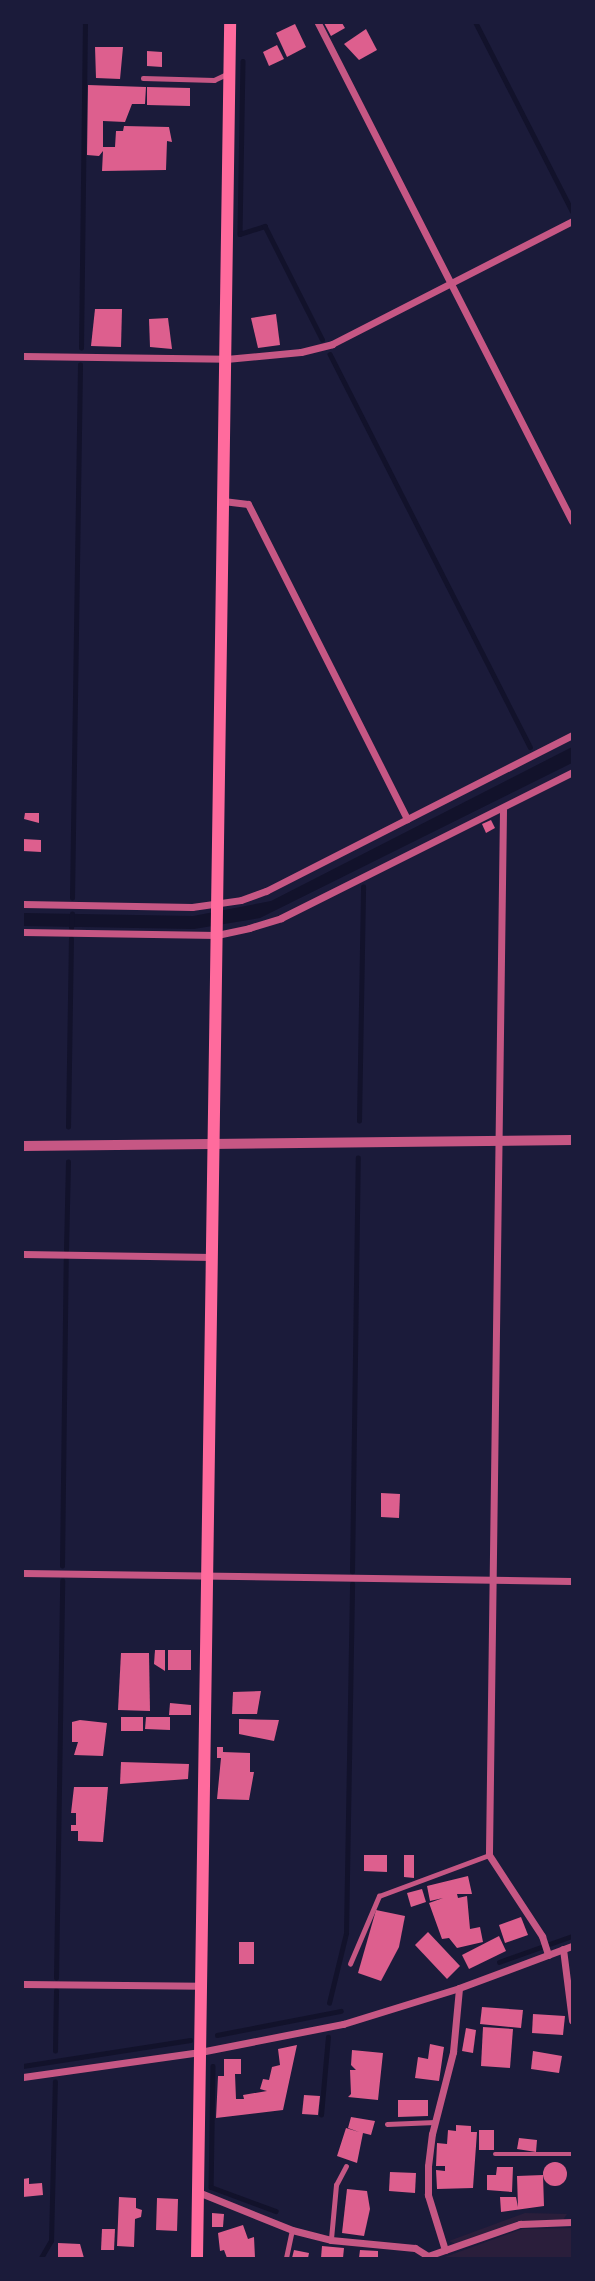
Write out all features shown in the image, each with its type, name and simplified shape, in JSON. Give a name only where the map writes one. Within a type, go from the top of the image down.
[{"type":"main road","points":[[197,2258],[230,23]]},
{"type":"street","points":[[318,23],[572,521]]},
{"type":"street","points":[[23,356],[226,359],[301,352],[332,344],[572,221]]},
{"type":"street","points":[[223,501],[248,504],[407,819]]},
{"type":"street","points":[[23,904],[218,906],[266,891],[572,735]]},
{"type":"street","points":[[23,932],[218,932],[281,918],[503,810],[572,772]]},
{"type":"street","points":[[503,810],[489,1855],[542,1936],[547,1952]]},
{"type":"street","points":[[23,1146],[572,1140]]},
{"type":"street","points":[[23,1254],[212,1256]]},
{"type":"street","points":[[23,1573],[572,1581]]},
{"type":"street","points":[[23,2077],[200,2052],[344,2024],[459,1988],[547,1952],[572,1946]]},
{"type":"street","points":[[563,1949],[572,2020]]},
{"type":"street","points":[[23,1984],[201,1986]]},
{"type":"street","points":[[445,2250],[428,2196],[436,2122],[453,2052],[459,1988]]},
{"type":"street","points":[[198,2192],[292,2230],[331,2240],[415,2248],[425,2257],[520,2224],[572,2222]]},
{"type":"lane","points":[[144,78],[214,80],[229,73]]},
{"type":"lane","points":[[350,1964],[379,1896],[489,1855]]},
{"type":"lane","points":[[387,2124],[436,2122]]},
{"type":"lane","points":[[495,2154],[572,2154]]},
{"type":"lane","points":[[331,2240],[336,2185],[346,2166]]},
{"type":"lane","points":[[286,2258],[292,2230]]},
{"type":"shaded area","points":[[572,747],[572,763],[260,918],[194,929],[23,926],[23,913],[193,916],[271,901]]},
{"type":"shaded area","points":[[525,2213],[567,2214],[563,2220],[518,2221],[455,2244],[449,2241]]},
{"type":"shaded area","points":[[572,2228],[572,2258],[442,2258],[522,2229]]},
{"type":"building","points":[[324,23],[342,23],[345,28],[331,36]]},
{"type":"building","points":[[295,24],[306,47],[287,57],[276,33]]},
{"type":"building","points":[[366,29],[377,50],[359,60],[344,44]]},
{"type":"building","points":[[277,45],[284,59],[269,66],[263,52]]},
{"type":"building","points":[[95,47],[123,47],[120,79],[96,78]]},
{"type":"building","points":[[147,51],[162,52],[162,67],[147,66]]},
{"type":"building","points":[[88,85],[146,87],[145,104],[132,104],[125,122],[103,121],[103,147],[115,147],[116,131],[123,131],[124,126],[169,127],[172,142],[167,141],[166,170],[102,171],[103,151],[99,156],[87,155]]},
{"type":"building","points":[[147,87],[190,88],[190,106],[147,105]]},
{"type":"building","points":[[95,309],[122,309],[121,347],[91,346]]},
{"type":"building","points":[[276,314],[280,345],[258,348],[251,318]]},
{"type":"building","points":[[168,318],[172,349],[150,347],[149,319]]},
{"type":"building","points":[[25,813],[39,813],[39,823],[24,819]]},
{"type":"building","points":[[491,820],[495,828],[486,833],[482,824]]},
{"type":"building","points":[[23,839],[41,840],[41,852],[23,851]]},
{"type":"building","points":[[381,1493],[400,1494],[399,1518],[381,1517]]},
{"type":"building","points":[[155,1650],[165,1650],[165,1671],[154,1664]]},
{"type":"building","points":[[168,1650],[191,1650],[191,1670],[168,1670]]},
{"type":"building","points":[[121,1653],[149,1653],[150,1711],[118,1710]]},
{"type":"building","points":[[261,1691],[257,1714],[232,1714],[233,1692]]},
{"type":"building","points":[[170,1703],[191,1705],[191,1715],[169,1715]]},
{"type":"building","points":[[121,1717],[143,1717],[143,1731],[121,1731]]},
{"type":"building","points":[[146,1717],[170,1717],[170,1730],[145,1729]]},
{"type":"building","points":[[239,1719],[279,1720],[274,1741],[239,1734]]},
{"type":"building","points":[[80,1720],[107,1723],[103,1756],[74,1755],[78,1742],[72,1742],[72,1722]]},
{"type":"building","points":[[217,1747],[223,1747],[223,1752],[250,1753],[250,1772],[254,1772],[249,1800],[217,1799],[221,1758],[217,1758]]},
{"type":"building","points":[[121,1762],[189,1764],[188,1779],[120,1784]]},
{"type":"building","points":[[74,1787],[108,1787],[103,1842],[78,1841],[78,1831],[71,1831],[71,1825],[76,1825],[76,1813],[71,1813]]},
{"type":"building","points":[[364,1855],[387,1855],[387,1872],[364,1871]]},
{"type":"building","points":[[404,1855],[414,1855],[414,1878],[404,1877]]},
{"type":"building","points":[[468,1876],[472,1894],[457,1894],[458,1898],[467,1896],[470,1929],[480,1927],[483,1942],[457,1948],[449,1938],[442,1939],[429,1903],[443,1898],[430,1901],[427,1886]]},
{"type":"building","points":[[422,1889],[426,1902],[411,1907],[407,1893]]},
{"type":"building","points":[[376,1910],[405,1916],[399,1947],[381,1981],[358,1973]]},
{"type":"building","points":[[521,1917],[528,1935],[505,1943],[499,1925]]},
{"type":"building","points":[[428,1932],[460,1966],[447,1979],[415,1945]]},
{"type":"building","points":[[499,1936],[506,1951],[469,1969],[462,1955]]},
{"type":"building","points":[[239,1942],[254,1942],[254,1964],[239,1964]]},
{"type":"building","points":[[482,2007],[523,2010],[521,2028],[480,2024]]},
{"type":"building","points":[[533,2014],[565,2016],[563,2035],[532,2033]]},
{"type":"building","points":[[483,2027],[513,2029],[510,2068],[481,2066]]},
{"type":"building","points":[[466,2028],[476,2030],[473,2053],[462,2051]]},
{"type":"building","points":[[430,2044],[444,2047],[439,2081],[415,2078],[418,2057],[428,2059]]},
{"type":"building","points":[[297,2045],[283,2110],[216,2118],[218,2076],[224,2076],[224,2059],[241,2059],[241,2074],[235,2074],[236,2099],[244,2099],[243,2095],[267,2091],[260,2089],[263,2079],[269,2080],[272,2067],[280,2065],[278,2049]]},
{"type":"building","points":[[352,2050],[383,2053],[378,2100],[348,2097],[351,2094],[350,2070],[356,2070],[351,2065]]},
{"type":"building","points":[[533,2051],[562,2056],[559,2073],[531,2069]]},
{"type":"building","points":[[304,2095],[320,2096],[318,2115],[302,2114]]},
{"type":"building","points":[[398,2100],[428,2100],[428,2116],[398,2117]]},
{"type":"building","points":[[351,2117],[375,2121],[371,2135],[363,2133],[357,2163],[337,2156],[346,2128],[359,2132],[348,2128]]},
{"type":"building","points":[[456,2125],[471,2126],[471,2132],[477,2132],[473,2188],[437,2189],[436,2170],[445,2171],[445,2166],[436,2166],[437,2143],[447,2144],[448,2130],[456,2131]]},
{"type":"building","points":[[479,2130],[494,2130],[494,2150],[479,2150]]},
{"type":"building","points":[[519,2138],[537,2140],[536,2152],[517,2149]]},
{"type":"building","points":[[555,2162],[564,2165],[567,2174],[564,2183],[555,2186],[546,2183],[543,2174],[546,2165]]},
{"type":"building","points":[[497,2167],[513,2167],[512,2192],[487,2190],[487,2175],[496,2175]]},
{"type":"building","points":[[390,2172],[416,2173],[415,2193],[389,2191]]},
{"type":"building","points":[[543,2175],[544,2206],[501,2212],[500,2197],[516,2197],[518,2207],[517,2176]]},
{"type":"building","points":[[29,2178],[29,2184],[42,2183],[43,2195],[23,2197],[23,2179]]},
{"type":"building","points":[[347,2189],[367,2191],[370,2209],[364,2236],[342,2233]]},
{"type":"building","points":[[119,2197],[136,2198],[136,2208],[142,2210],[141,2217],[135,2219],[134,2247],[117,2246]]},
{"type":"building","points":[[157,2198],[178,2199],[177,2231],[156,2230]]},
{"type":"building","points":[[212,2213],[224,2214],[223,2227],[212,2227]]},
{"type":"building","points":[[243,2225],[248,2239],[254,2237],[255,2258],[227,2258],[224,2250],[220,2251],[218,2233]]},
{"type":"building","points":[[102,2229],[115,2229],[114,2250],[101,2250]]},
{"type":"building","points":[[58,2243],[80,2244],[84,2258],[58,2258]]},
{"type":"building","points":[[322,2246],[344,2248],[343,2258],[321,2258]]},
{"type":"building","points":[[294,2250],[309,2253],[308,2258],[292,2258]]},
{"type":"building","points":[[360,2250],[378,2251],[378,2258],[359,2258]]},
{"type":"waterway","points":[[81,348],[85,23]]},
{"type":"waterway","points":[[476,23],[572,211]]},
{"type":"waterway","points":[[243,61],[240,234],[265,226],[322,339]]},
{"type":"waterway","points":[[330,354],[530,747]]},
{"type":"waterway","points":[[72,898],[80,365]]},
{"type":"waterway","points":[[359,1121],[363,887]]},
{"type":"waterway","points":[[71,928],[72,914]]},
{"type":"waterway","points":[[68,1127],[71,939]]},
{"type":"waterway","points":[[352,1572],[358,1158]]},
{"type":"waterway","points":[[66,1250],[68,1162]]},
{"type":"waterway","points":[[62,1566],[66,1260]]},
{"type":"waterway","points":[[56,1978],[62,1581]]},
{"type":"waterway","points":[[329,2003],[346,1933],[352,1584]]},
{"type":"waterway","points":[[499,1962],[572,1936]]},
{"type":"waterway","points":[[55,2051],[56,1991]]},
{"type":"waterway","points":[[217,2035],[341,2011]]},
{"type":"waterway","points":[[321,2115],[328,2037]]},
{"type":"waterway","points":[[23,2066],[190,2040]]},
{"type":"waterway","points":[[213,2066],[211,2187],[276,2211]]},
{"type":"waterway","points":[[41,2258],[51,2241],[55,2082]]}]
